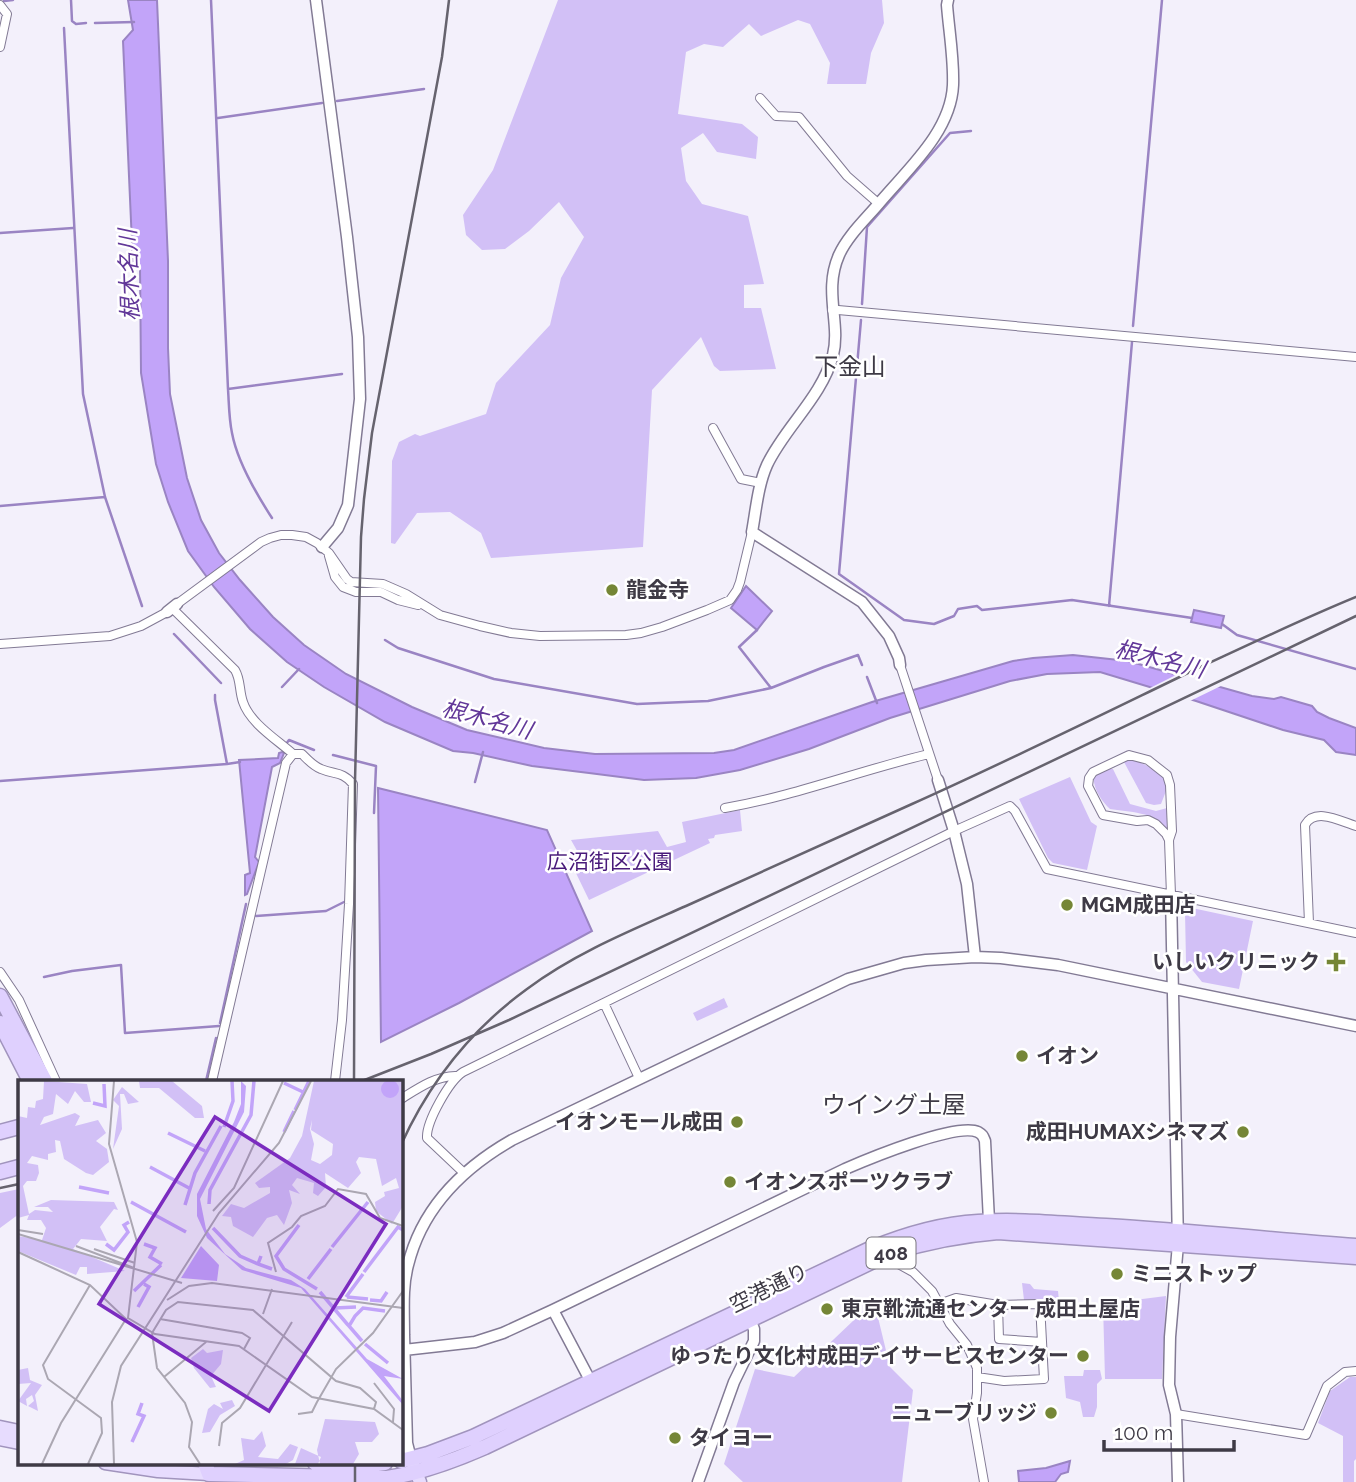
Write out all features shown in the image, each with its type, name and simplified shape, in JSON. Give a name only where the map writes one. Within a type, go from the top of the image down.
[{"type":"highway","points":[[0,996],[43,1080]]},
{"type":"highway","points":[[0,1023],[29,1080]]},
{"type":"highway","points":[[0,1132],[18,1127]]},
{"type":"highway","points":[[0,1172],[18,1167]]},
{"type":"highway","name":"空港通り","points":[[412,1469],[473,1437],[591,1382],[748,1314],[880,1251],[905,1236],[932,1229],[989,1221],[1178,1237],[1356,1257]]},
{"type":"highway","name":"空港通り","points":[[880,1251],[927,1241],[999,1232],[1356,1246]]},
{"type":"highway","name":"空港通り","points":[[215,1473],[328,1480],[387,1478],[480,1449],[615,1384],[748,1314]]},
{"type":"highway","points":[[342,1464],[378,1464]]},
{"type":"main road","points":[[0,1427],[18,1431]]},
{"type":"main road","points":[[0,1439],[18,1443]]},
{"type":"main road","points":[[112,1464],[158,1471],[215,1473]]},
{"type":"street","points":[[316,0],[348,237],[358,337],[360,399],[348,505],[325,550]]},
{"type":"street","points":[[0,644],[110,636],[141,626],[172,608],[251,549],[270,538],[286,535],[306,537],[325,550],[351,582],[383,584],[406,594],[440,615],[512,633],[540,636],[641,633],[685,619],[730,600],[740,582],[766,466],[824,378],[833,355],[831,291],[838,257],[933,139],[946,116],[953,85],[948,0]]},
{"type":"street","points":[[0,5],[6,10],[7,18],[0,47]]},
{"type":"street","points":[[760,98],[776,116],[799,117],[847,176],[879,204]]},
{"type":"street","points":[[832,310],[1356,357]]},
{"type":"street","points":[[713,428],[741,479],[761,483]]},
{"type":"street","points":[[752,532],[862,602],[889,636],[899,658],[954,831],[967,884],[975,957]]},
{"type":"street","points":[[172,608],[235,670],[239,677],[243,704],[258,723],[287,749],[302,754],[319,768],[346,776],[353,784],[343,1007],[335,1080]]},
{"type":"street","points":[[212,1080],[286,763],[287,749]]},
{"type":"street","points":[[725,808],[759,802],[898,761],[927,749]]},
{"type":"street","points":[[1169,840],[1156,824],[1148,820],[1137,821],[1103,815],[1088,786],[1093,772],[1129,755],[1148,760],[1167,775],[1170,785],[1178,1237],[1170,1336],[1170,1385],[1176,1414],[1178,1482]]},
{"type":"street","points":[[464,1173],[427,1138],[426,1129],[457,1076],[512,1046],[1010,806],[1047,869],[1356,933]]},
{"type":"street","points":[[1309,923],[1307,820],[1321,816],[1356,826]]},
{"type":"street","points":[[412,1469],[407,1443],[405,1279],[418,1233],[448,1189],[464,1173],[512,1140],[848,979],[904,963],[975,957],[1001,958],[1058,965],[1356,1026]]},
{"type":"street","points":[[0,972],[19,1000],[56,1080]]},
{"type":"street","points":[[604,1003],[639,1078]]},
{"type":"street","points":[[402,1098],[424,1085],[457,1076]]},
{"type":"street","points":[[404,1350],[453,1345],[491,1337],[553,1310],[871,1157],[905,1144],[939,1136],[971,1131],[983,1136],[989,1221]]},
{"type":"street","points":[[880,1251],[913,1272],[932,1291],[950,1324],[967,1345],[977,1368],[973,1419],[984,1482]]},
{"type":"street","points":[[939,1304],[956,1298],[998,1305],[1040,1304],[1044,1379],[1004,1381],[977,1377]]},
{"type":"street","points":[[998,1305],[999,1339],[1042,1342]]},
{"type":"street","points":[[553,1310],[591,1382]]},
{"type":"street","points":[[698,1482],[734,1382],[754,1341],[754,1329],[748,1314]]},
{"type":"street","points":[[1176,1414],[1306,1435],[1327,1386],[1345,1371],[1356,1371]]},
{"type":"green space","points":[[558,0],[882,0],[884,23],[871,53],[866,84],[827,84],[830,63],[810,24],[798,20],[761,36],[749,24],[723,47],[704,44],[686,52],[678,114],[742,124],[758,137],[756,159],[717,152],[703,133],[681,148],[686,181],[702,204],[748,216],[764,284],[744,285],[744,308],[761,308],[776,369],[720,371],[714,366],[701,337],[652,390],[643,547],[491,558],[481,533],[450,512],[417,513],[395,544],[391,543],[392,461],[399,442],[415,434],[420,436],[486,414],[496,383],[550,325],[561,278],[584,237],[559,202],[529,231],[505,249],[482,250],[466,235],[463,215],[493,170]]},
{"type":"green space","points":[[1128,760],[1144,764],[1165,779],[1166,791],[1161,804],[1146,803],[1124,762]]},
{"type":"green space","points":[[1113,769],[1130,804],[1156,811],[1167,808],[1169,828],[1149,816],[1110,809],[1096,789],[1094,780],[1094,776]]},
{"type":"green space","points":[[1070,777],[1091,822],[1097,826],[1087,870],[1053,863],[1048,858],[1019,799]]},
{"type":"green space","name":"広沼街区公園","points":[[740,810],[742,831],[715,835],[714,838],[708,839],[710,843],[589,900],[574,869],[584,863],[571,840],[658,831],[667,847],[686,842],[682,822]]},
{"type":"green space","points":[[1192,908],[1253,921],[1239,989],[1202,982],[1186,962],[1185,912]]},
{"type":"green space","points":[[724,998],[728,1007],[697,1021],[693,1013]]},
{"type":"green space","points":[[18,1189],[18,1215],[0,1228],[0,1193]]},
{"type":"green space","points":[[1022,1283],[1030,1284],[1034,1289],[1058,1291],[1060,1311],[1045,1313],[1044,1299],[1024,1300]]},
{"type":"green space","points":[[1166,1296],[1162,1379],[1105,1379],[1103,1304]]},
{"type":"green space","points":[[874,1301],[890,1367],[913,1390],[902,1482],[743,1482],[724,1464],[755,1369],[794,1377]]},
{"type":"green space","points":[[1084,1370],[1100,1370],[1102,1379],[1097,1384],[1094,1417],[1083,1417],[1080,1402],[1066,1398],[1064,1376],[1083,1376]]},
{"type":"green space","points":[[1350,1377],[1356,1377],[1356,1459],[1354,1482],[1343,1482],[1343,1436],[1318,1423],[1330,1391]]},
{"type":"shaded area","points":[[128,0],[157,0],[168,261],[170,394],[187,478],[201,520],[219,553],[240,580],[273,617],[304,645],[346,674],[412,707],[467,730],[544,748],[595,754],[714,753],[734,750],[872,702],[1013,661],[1073,655],[1128,661],[1252,696],[1274,699],[1281,697],[1312,706],[1329,718],[1356,728],[1356,755],[1336,752],[1324,740],[1283,730],[1100,672],[1047,674],[1010,681],[890,718],[809,749],[740,770],[696,778],[644,780],[532,766],[453,751],[385,722],[324,687],[287,662],[250,629],[214,587],[188,551],[156,464],[141,373],[140,268],[133,266],[123,41],[133,30]]},
{"type":"shaded area","points":[[746,586],[772,611],[757,630],[731,608]]},
{"type":"shaded area","points":[[1194,610],[1224,616],[1221,628],[1191,622]]},
{"type":"shaded area","points":[[284,753],[280,763],[272,767],[255,857],[259,862],[245,895],[245,875],[250,873],[239,760],[278,758]]},
{"type":"shaded area","points":[[378,788],[547,830],[592,931],[381,1042]]},
{"type":"shaded area","points":[[1070,1461],[1068,1472],[1061,1474],[1055,1482],[1019,1482],[1018,1471],[1046,1468]]},
{"type":"pier","points":[[1182,672],[1225,684],[1188,702],[1146,690]]},
{"type":"waterway","points":[[4,1],[13,0]]},
{"type":"waterway","points":[[71,0],[72,21],[76,24],[86,23]]},
{"type":"waterway","points":[[211,0],[230,422],[243,466],[272,518]]},
{"type":"waterway","points":[[1133,326],[1162,0]]},
{"type":"waterway","points":[[95,23],[134,22]]},
{"type":"waterway","points":[[64,28],[83,394],[105,497],[142,606]]},
{"type":"waterway","points":[[337,101],[424,89]]},
{"type":"waterway","points":[[218,118],[322,103]]},
{"type":"waterway","points":[[862,304],[867,227],[950,133],[971,131]]},
{"type":"waterway","points":[[0,233],[73,228]]},
{"type":"waterway","points":[[861,320],[839,574],[904,620],[934,624],[954,616],[958,609],[977,606],[982,610],[1072,600],[1192,618]]},
{"type":"waterway","points":[[1109,606],[1132,342]]},
{"type":"waterway","points":[[228,389],[342,374]]},
{"type":"waterway","points":[[0,506],[105,497]]},
{"type":"waterway","points":[[1222,624],[1237,635],[1356,669]]},
{"type":"waterway","points":[[757,630],[739,647],[771,688],[858,655],[862,665]]},
{"type":"waterway","points":[[174,634],[221,683]]},
{"type":"waterway","points":[[385,640],[398,648],[494,679],[637,704],[708,701],[771,688]]},
{"type":"waterway","points":[[282,687],[299,669]]},
{"type":"waterway","points":[[867,677],[877,703]]},
{"type":"waterway","points":[[215,695],[227,764]]},
{"type":"waterway","points":[[286,744],[289,740],[314,750]]},
{"type":"waterway","points":[[475,782],[483,752]]},
{"type":"waterway","points":[[333,755],[376,766],[374,813]]},
{"type":"waterway","points":[[0,781],[240,762]]},
{"type":"waterway","points":[[256,916],[326,911],[344,902]]},
{"type":"waterway","points":[[220,1023],[246,904]]},
{"type":"waterway","points":[[44,977],[121,965],[125,1033],[219,1026]]},
{"type":"waterway","points":[[206,1080],[216,1038]]},
{"type":"railway","points":[[354,1080],[355,781],[364,499],[372,433],[442,57],[449,0]]},
{"type":"railway","points":[[402,1143],[425,1100],[470,1040],[507,1005],[564,964],[625,933],[947,788],[1192,671],[1356,597]]},
{"type":"railway","points":[[365,1080],[509,1020],[1356,616]]},
{"type":"railway","points":[[0,1188],[18,1184]]},
{"type":"railway","points":[[355,1464],[355,1482]]},
{"type":"place","name":"龍金寺","points":[[612,590]]},
{"type":"place","name":"MGM成田店","points":[[1067,905]]},
{"type":"place","name":"いしいクリニック","points":[[1336,962]]},
{"type":"place","name":"イオン","points":[[1022,1056]]},
{"type":"place","name":"イオンモール成田","points":[[737,1122]]},
{"type":"place","name":"成田HUMAXシネマズ","points":[[1243,1132]]},
{"type":"place","name":"イオンスポーツクラブ","points":[[730,1182]]},
{"type":"place","name":"ミニストップ","points":[[1117,1274]]},
{"type":"place","name":"東京靴流通センター 成田土屋店","points":[[827,1309]]},
{"type":"place","name":"ゆったり文化村成田デイサービスセンター","points":[[1083,1356]]},
{"type":"place","name":"ニューブリッジ","points":[[1051,1413]]},
{"type":"place","name":"タイヨー","points":[[675,1438]]},
{"type":"district","name":"下金山","points":[[850,367]]},
{"type":"district","name":"ウイング土屋","points":[[894,1105]]},
{"type":"water label","name":"根木名川","points":[[129,275]]},
{"type":"water label","name":"根木名川","points":[[1160,659]]},
{"type":"water label","name":"根木名川","points":[[487,719]]}]
